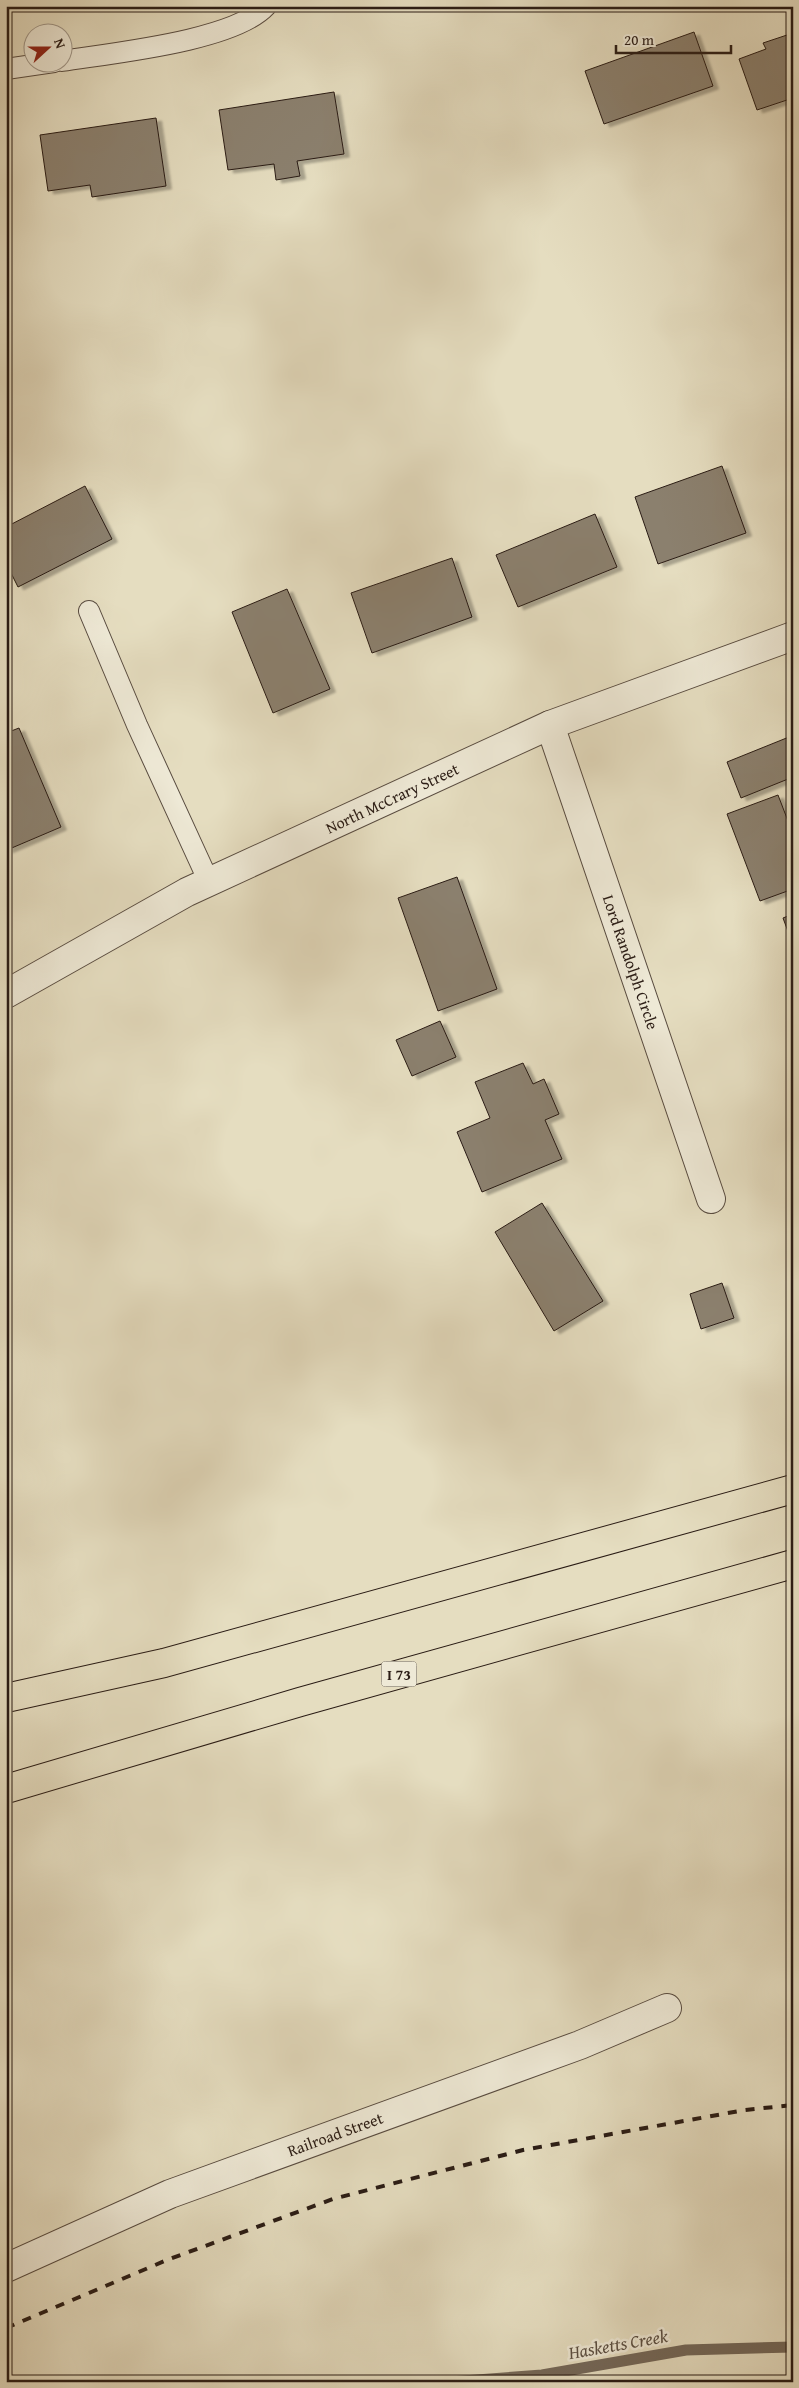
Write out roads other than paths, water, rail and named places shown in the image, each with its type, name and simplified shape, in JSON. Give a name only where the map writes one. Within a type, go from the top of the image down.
[{"type":"highway","points":[[6,1698],[164,1663],[793,1489]]},
{"type":"highway","name":"I 73","points":[[6,1789],[300,1702],[793,1564]]},
{"type":"street","name":"North McCrary Street","points":[[6,994],[187,892],[550,725],[793,636]]},
{"type":"street","name":"Lord Randolph Circle","points":[[550,725],[711,1199]]},
{"type":"street","name":"Railroad Street","points":[[6,2268],[170,2194],[580,2045],[667,2008]]},
{"type":"lane","points":[[72,59],[194,39],[250,20],[266,6]]},
{"type":"lane","points":[[6,69],[22,67]]},
{"type":"lane","points":[[89,610],[137,725],[209,882]]},
{"type":"waterway","name":"Hasketts Creek","points":[[450,2382],[542,2375],[686,2350],[793,2347]]},
{"type":"railway","points":[[6,2328],[167,2260],[333,2199],[523,2150],[745,2110],[793,2105]]}]
